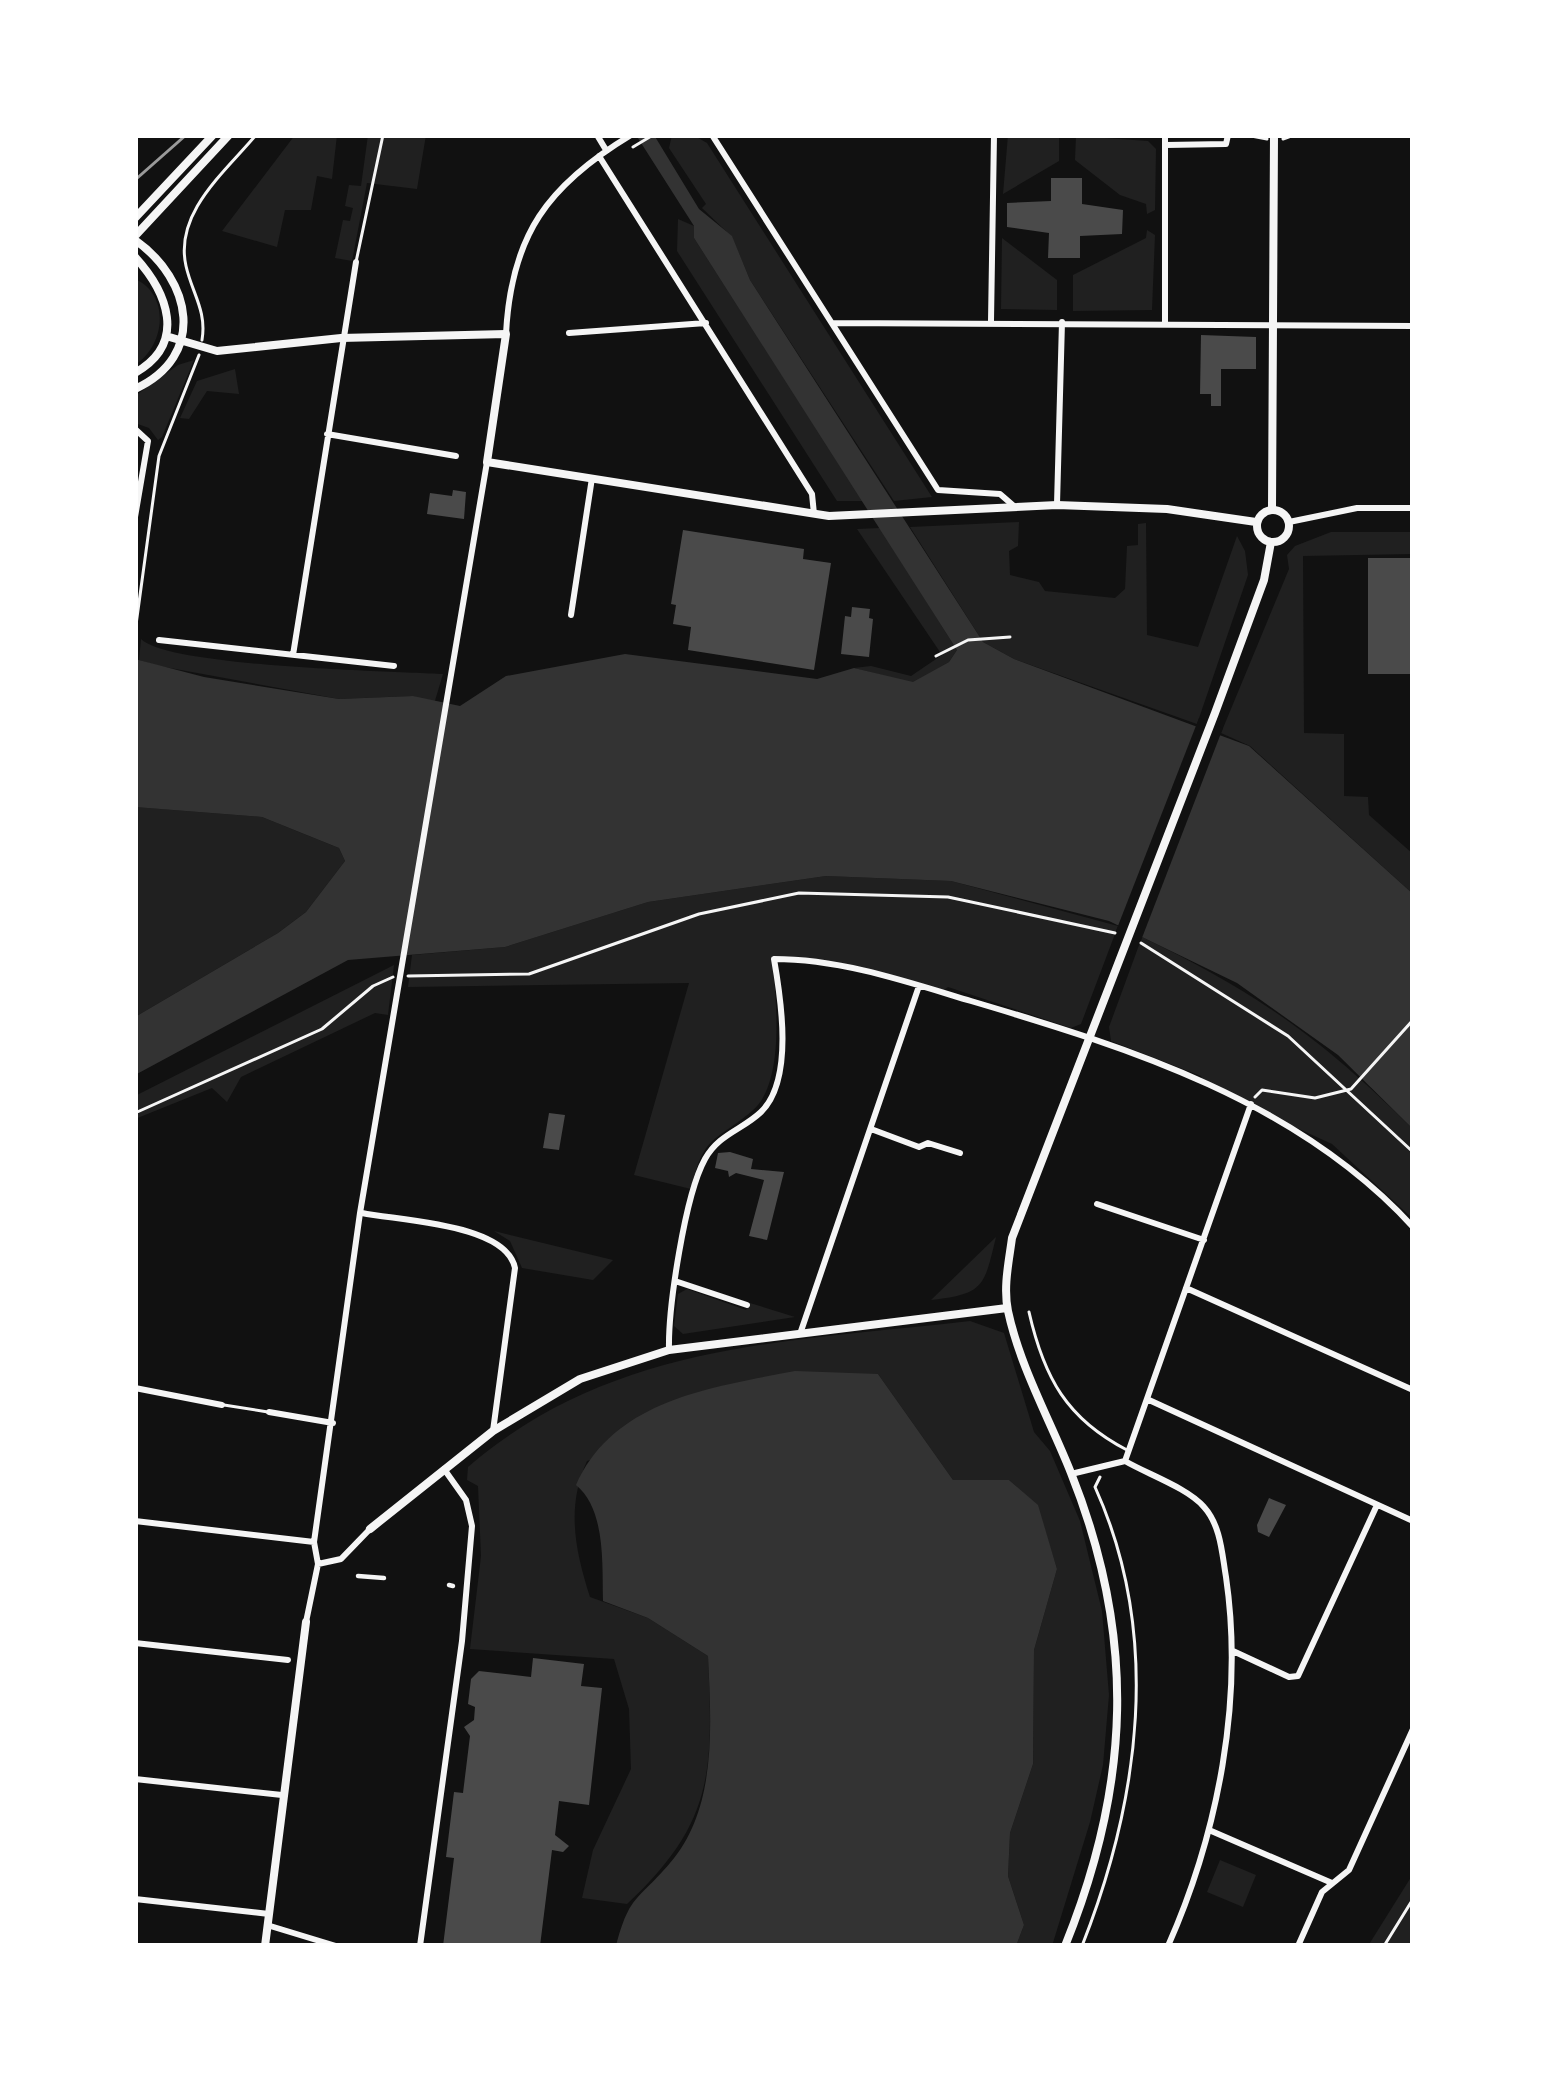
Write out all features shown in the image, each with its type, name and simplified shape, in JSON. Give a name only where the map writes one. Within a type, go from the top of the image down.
[{"type":"street","points":[[135,218],[213,135]]},
{"type":"street","points":[[135,389],[164,371],[183,340],[183,299],[151,251],[135,237],[229,135]]},
{"type":"street","points":[[598,135],[608,168],[812,494],[814,514]]},
{"type":"street","points":[[712,135],[938,490],[1000,494],[1015,507]]},
{"type":"street","points":[[991,321],[994,135]]},
{"type":"street","points":[[1165,135],[1165,322]]},
{"type":"street","points":[[1166,145],[1226,144],[1228,135]]},
{"type":"street","points":[[1272,509],[1274,135]]},
{"type":"street","points":[[265,1946],[360,1213],[515,271],[534,220],[552,195],[629,136]]},
{"type":"street","points":[[148,223],[151,251]]},
{"type":"street","points":[[135,257],[168,304],[166,336],[153,360],[135,373]]},
{"type":"street","points":[[293,655],[356,262]]},
{"type":"street","points":[[135,270],[148,272]]},
{"type":"street","points":[[1057,505],[1062,322]]},
{"type":"street","points":[[569,333],[706,323]]},
{"type":"street","points":[[832,323],[1413,326]]},
{"type":"street","points":[[166,336],[217,351],[341,338],[506,334]]},
{"type":"street","points":[[135,429],[148,441],[135,517]]},
{"type":"street","points":[[328,434],[456,456]]},
{"type":"street","points":[[487,462],[814,514],[1057,505],[1167,509],[1256,522],[1272,509]]},
{"type":"street","points":[[572,615],[592,478]]},
{"type":"street","points":[[1288,522],[1357,508],[1413,508]]},
{"type":"street","points":[[1272,509],[1288,522]]},
{"type":"street","points":[[1256,522],[1259,535],[1271,542],[1285,537],[1288,522]]},
{"type":"street","points":[[1065,1946],[1108,1802],[1120,1690],[1105,1573],[1007,1308],[1012,1238],[1215,713],[1264,580],[1271,542]]},
{"type":"street","points":[[159,640],[394,667]]},
{"type":"street","points":[[669,1350],[675,1281],[703,1162],[722,1136],[761,1112],[772,1094],[784,1033],[774,959],[822,962],[1091,1036],[1251,1104],[1349,1166],[1413,1227]]},
{"type":"street","points":[[800,1334],[919,986]]},
{"type":"street","points":[[1125,1461],[1251,1104]]},
{"type":"street","points":[[871,1129],[919,1147],[928,1143],[960,1154]]},
{"type":"street","points":[[1097,1204],[1204,1240]]},
{"type":"street","points":[[360,1213],[490,1237],[512,1255],[493,1431]]},
{"type":"street","points":[[675,1281],[747,1305]]},
{"type":"street","points":[[1186,1288],[1413,1390]]},
{"type":"street","points":[[318,1564],[340,1559],[370,1529],[493,1431],[580,1379],[669,1350],[1007,1308]]},
{"type":"street","points":[[135,1388],[222,1405]]},
{"type":"street","points":[[1148,1400],[1413,1521]]},
{"type":"street","points":[[269,1412],[333,1423]]},
{"type":"street","points":[[1071,1474],[1125,1461],[1204,1506],[1220,1536],[1232,1651],[1230,1710],[1209,1830],[1168,1946]]},
{"type":"street","points":[[420,1946],[462,1642],[472,1526],[466,1500],[444,1468]]},
{"type":"street","points":[[1232,1651],[1298,1676],[1377,1505]]},
{"type":"street","points":[[135,1521],[314,1542]]},
{"type":"street","points":[[358,1576],[384,1578]]},
{"type":"street","points":[[135,1643],[288,1660]]},
{"type":"street","points":[[1298,1946],[1322,1892],[1349,1870],[1413,1729]]},
{"type":"street","points":[[135,1778],[282,1796]]},
{"type":"street","points":[[1209,1830],[1334,1883]]},
{"type":"street","points":[[135,1899],[268,1919],[336,1946]]},
{"type":"lane","points":[[356,262],[383,135]]},
{"type":"lane","points":[[1029,1312],[1053,1382],[1073,1413],[1091,1431],[1129,1451]]},
{"type":"lane","points":[[222,1405],[269,1412]]},
{"type":"path","points":[[135,632],[159,456],[192,380],[205,320],[184,263],[187,225],[195,208],[256,135]]},
{"type":"path","points":[[633,147],[653,135]]},
{"type":"path","points":[[936,656],[968,640],[1010,637]]},
{"type":"path","points":[[135,1113],[322,1029],[373,986],[400,975],[529,974],[699,914],[799,893],[989,902],[1115,933]]},
{"type":"path","points":[[1141,943],[1288,1036],[1352,1088],[1413,1152]]},
{"type":"path","points":[[1251,1104],[1262,1090],[1315,1098],[1352,1088],[1413,1020]]},
{"type":"path","points":[[1384,1946],[1413,1899]]},
{"type":"shaded area","points":[[295,135],[337,135],[332,179],[317,176],[311,210],[285,210],[277,247],[222,231]]},
{"type":"shaded area","points":[[368,135],[426,135],[417,189],[367,183],[352,261],[335,258],[343,220],[350,221],[353,208],[345,206],[349,185],[361,186]]},
{"type":"shaded area","points":[[636,135],[654,135],[699,209],[732,236],[750,280],[983,642],[1014,659],[1249,746],[1413,894],[1413,1129],[1338,1055],[1237,983],[1109,921],[951,881],[826,876],[648,902],[505,947],[348,960],[135,1075],[135,1017],[278,933],[306,912],[345,861],[339,848],[262,817],[135,807],[135,659],[204,677],[339,699],[413,696],[460,706],[506,676],[625,654],[817,679],[854,668],[913,682],[949,662],[957,650],[694,238],[694,226]]},
{"type":"shaded area","points":[[672,135],[693,135],[707,143],[932,497],[894,501],[750,280],[732,237],[702,208],[706,204],[669,148]]},
{"type":"shaded area","points":[[1008,135],[1059,136],[1059,161],[1003,194]]},
{"type":"shaded area","points":[[1076,136],[1148,141],[1156,149],[1155,210],[1147,214],[1146,204],[1120,195],[1075,160]]},
{"type":"shaded area","points":[[678,219],[694,226],[694,238],[863,501],[837,501],[677,251]]},
{"type":"shaded area","points":[[1147,230],[1155,235],[1152,310],[1073,311],[1073,275],[1146,238]]},
{"type":"shaded area","points":[[1002,238],[1057,280],[1057,310],[1001,309]]},
{"type":"shaded area","points":[[135,279],[154,297],[160,321],[153,346],[135,365]]},
{"type":"shaded area","points":[[194,360],[158,440],[149,428],[135,423],[135,396],[178,365]]},
{"type":"shaded area","points":[[235,369],[239,394],[207,391],[189,419],[180,418],[197,381]]},
{"type":"shaded area","points":[[1019,522],[1018,546],[1009,551],[1010,575],[1039,582],[1045,591],[1115,598],[1125,589],[1127,546],[1138,545],[1138,524],[1146,523],[1147,635],[1198,647],[1237,536],[1245,551],[1248,575],[1197,724],[1014,659],[983,642],[910,527]]},
{"type":"shaded area","points":[[880,528],[957,650],[949,662],[913,683],[854,668],[871,666],[911,676],[942,655],[857,529]]},
{"type":"shaded area","points":[[1331,532],[1413,532],[1413,554],[1303,556],[1304,733],[1344,734],[1344,796],[1368,797],[1369,815],[1413,854],[1413,894],[1250,746],[1221,733],[1289,569],[1287,555],[1295,546]]},
{"type":"shaded area","points":[[141,639],[160,648],[235,662],[443,674],[434,704],[413,696],[339,699],[139,660]]},
{"type":"shaded area","points":[[135,807],[262,817],[339,848],[345,861],[306,912],[278,933],[135,1017]]},
{"type":"shaded area","points":[[826,876],[951,881],[1118,926],[1081,1024],[1071,1028],[948,987],[940,993],[803,957],[772,956],[776,1038],[770,1081],[752,1111],[706,1149],[691,1189],[634,1175],[689,983],[408,987],[412,955],[505,947],[648,902]]},
{"type":"shaded area","points":[[1142,937],[1287,1020],[1413,1129],[1413,1219],[1332,1144],[1203,1085],[1201,1076],[1111,1041],[1109,1027]]},
{"type":"shaded area","points":[[394,965],[388,1015],[375,1013],[241,1077],[227,1102],[212,1088],[135,1119],[135,1096]]},
{"type":"shaded area","points":[[494,1231],[613,1260],[593,1280],[522,1268],[510,1241]]},
{"type":"shaded area","points":[[996,1237],[979,1285],[962,1295],[931,1300]]},
{"type":"shaded area","points":[[687,1289],[746,1310],[750,1303],[795,1317],[683,1334],[674,1326],[678,1294]]},
{"type":"shaded area","points":[[970,1321],[1004,1333],[1034,1432],[1050,1451],[1080,1521],[1102,1611],[1109,1695],[1103,1765],[1052,1946],[1016,1946],[1024,1925],[1008,1876],[1010,1833],[1033,1764],[1034,1650],[1057,1569],[1037,1505],[1009,1480],[953,1480],[878,1374],[587,1461],[576,1495],[575,1529],[590,1597],[648,1618],[708,1656],[710,1731],[702,1792],[677,1847],[627,1904],[582,1898],[593,1850],[631,1769],[629,1709],[614,1659],[470,1649],[481,1556],[478,1486],[467,1480],[468,1467],[524,1426],[582,1394],[643,1371],[770,1343]]},
{"type":"shaded area","points":[[795,1371],[878,1374],[953,1480],[1009,1480],[1038,1505],[1057,1569],[1034,1650],[1033,1764],[1010,1833],[1008,1876],[1024,1925],[1016,1946],[616,1946],[631,1906],[670,1863],[697,1817],[708,1764],[708,1656],[648,1618],[603,1601],[597,1523],[593,1508],[576,1485],[593,1456],[640,1415],[700,1391]]},
{"type":"shaded area","points":[[1220,1860],[1256,1875],[1243,1907],[1207,1892]]},
{"type":"shaded area","points":[[1413,1874],[1413,1946],[1368,1946]]},
{"type":"pier","points":[[1199,718],[1223,728],[1140,943],[1116,931]]},
{"type":"building","points":[[1051,178],[1082,178],[1082,204],[1123,210],[1122,234],[1080,236],[1080,258],[1048,258],[1049,233],[1007,227],[1007,203],[1051,201]]},
{"type":"building","points":[[1201,335],[1256,337],[1256,369],[1221,369],[1221,406],[1211,406],[1211,394],[1200,394]]},
{"type":"building","points":[[453,490],[466,492],[464,519],[427,514],[430,493],[452,496]]},
{"type":"building","points":[[683,530],[804,549],[803,559],[831,563],[814,670],[688,650],[691,627],[673,624],[676,605],[671,604]]},
{"type":"building","points":[[1368,558],[1413,558],[1413,674],[1368,674]]},
{"type":"building","points":[[852,607],[870,609],[869,657],[841,654],[845,616],[851,617]]},
{"type":"building","points":[[549,1113],[565,1115],[559,1150],[543,1148]]},
{"type":"building","points":[[718,1153],[753,1159],[751,1169],[784,1172],[767,1240],[749,1236],[764,1180],[736,1173],[729,1177],[728,1171],[715,1168]]},
{"type":"building","points":[[1269,1498],[1286,1505],[1269,1537],[1258,1532],[1257,1525]]},
{"type":"building","points":[[533,1658],[584,1664],[581,1686],[602,1688],[589,1805],[559,1801],[555,1835],[569,1846],[563,1852],[552,1850],[540,1946],[443,1946],[454,1858],[446,1857],[454,1792],[463,1793],[470,1736],[464,1727],[474,1720],[475,1707],[468,1704],[471,1679],[479,1671],[531,1677]]},
{"type":"railway","points":[[135,180],[186,135]]}]
